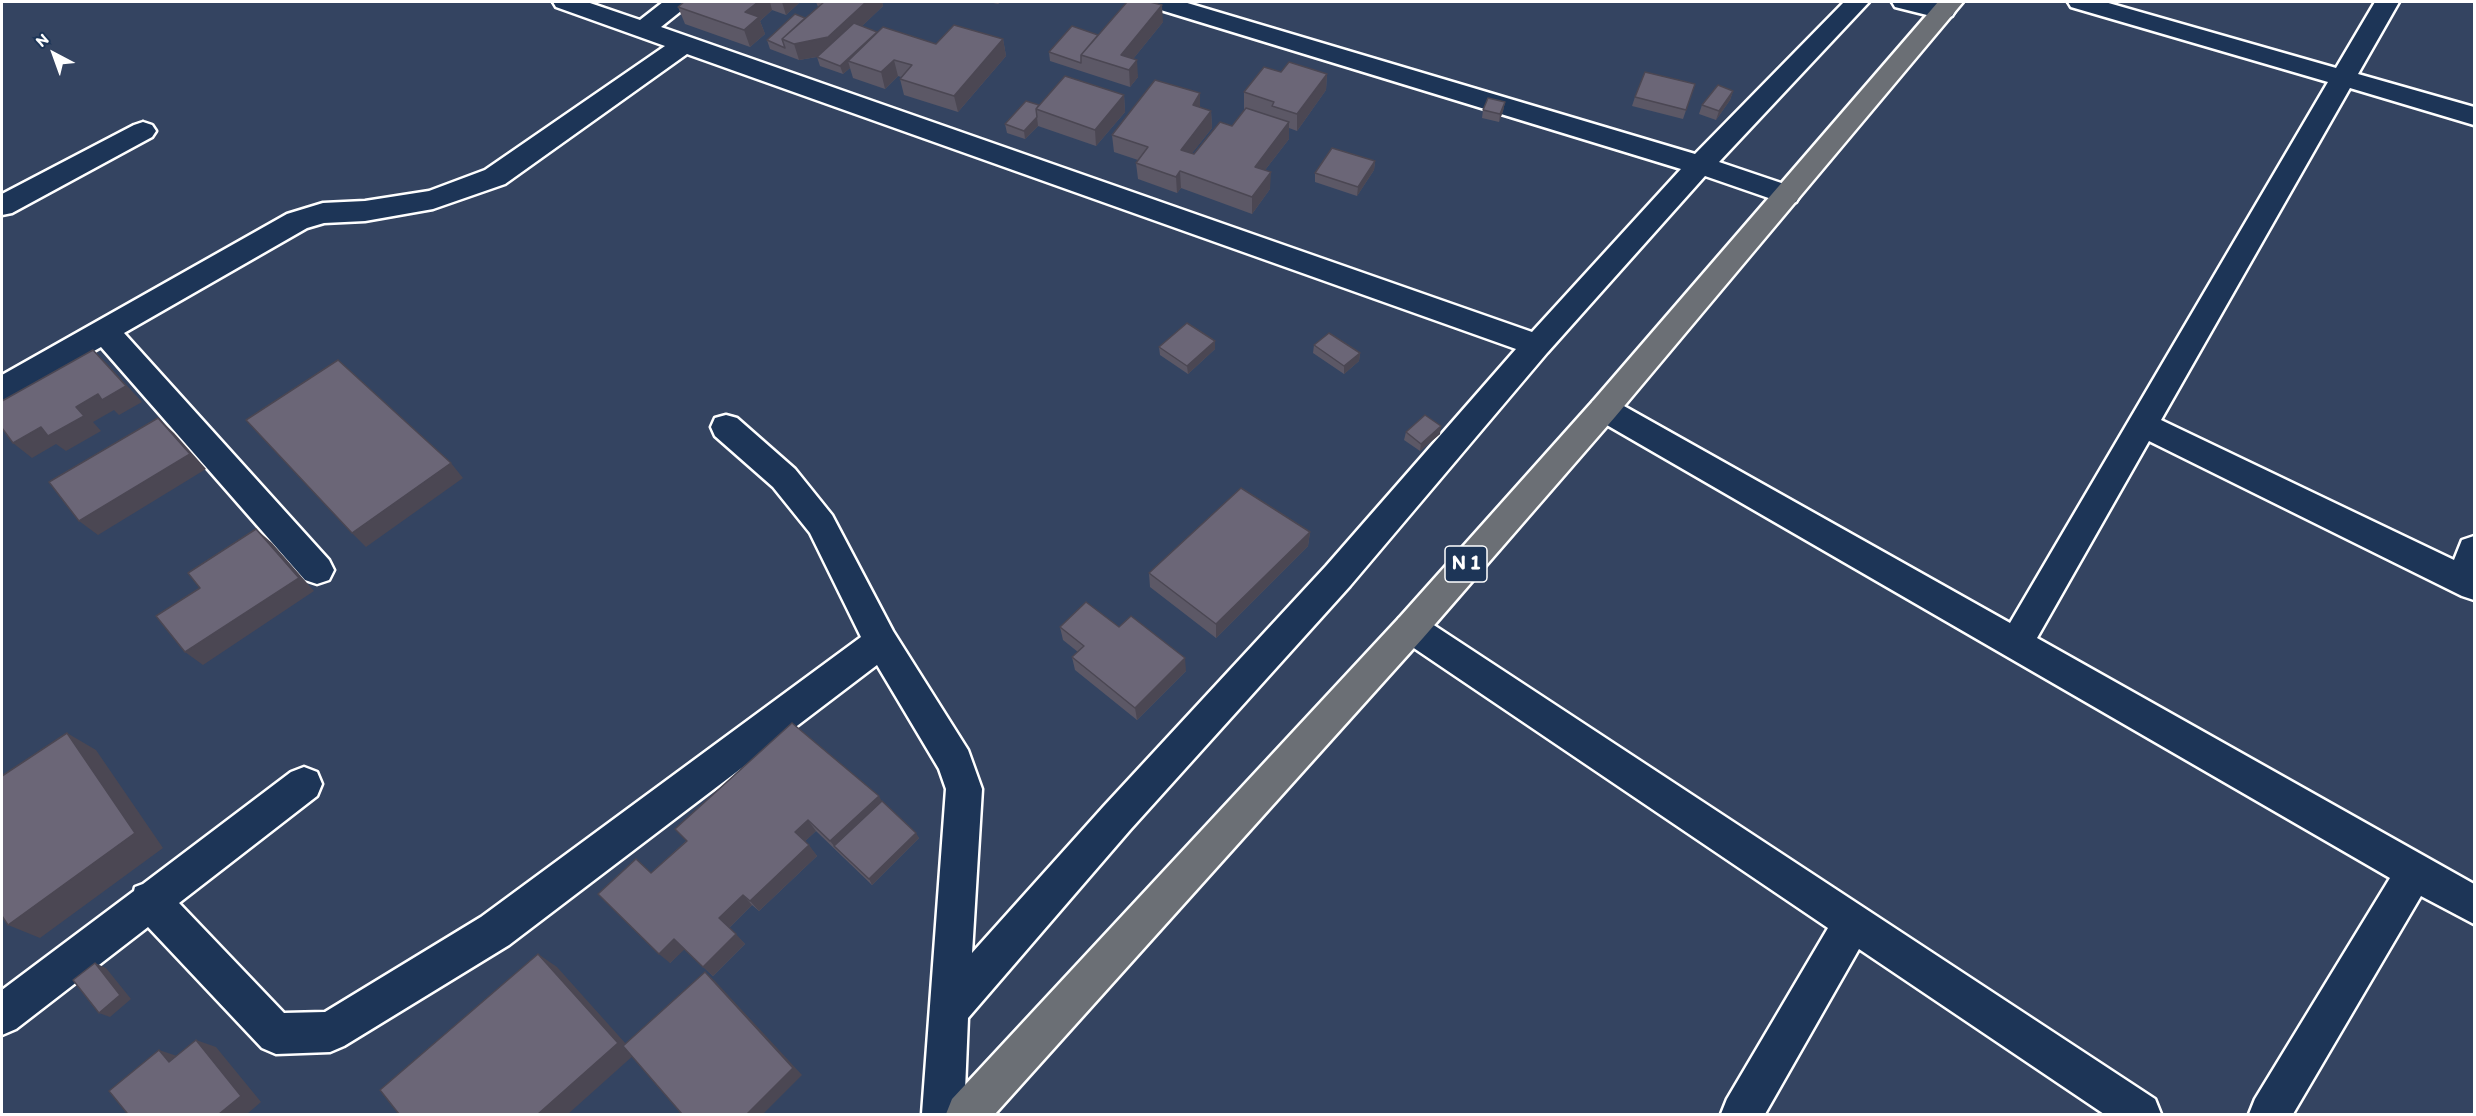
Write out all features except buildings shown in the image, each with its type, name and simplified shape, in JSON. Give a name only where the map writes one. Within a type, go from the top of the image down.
[{"type":"highway","name":"N 1","points":[[967,1114],[1411,628],[1604,409],[1947,6]]},
{"type":"street","points":[[565,2],[1537,345]]},
{"type":"street","points":[[644,29],[677,2]]},
{"type":"street","points":[[1160,2],[1700,165],[1786,195]]},
{"type":"street","points":[[948,1010],[1117,818],[1338,576],[1537,345],[1700,165],[1857,2]]},
{"type":"street","points":[[1904,2],[1947,6]]},
{"type":"street","points":[[2080,2],[2475,116]]},
{"type":"street","points":[[2016,643],[2387,2]]},
{"type":"street","points":[[2,389],[297,221],[323,213],[365,212],[433,201],[495,177],[684,44]]},
{"type":"street","points":[[2,206],[143,131]]},
{"type":"street","points":[[104,331],[317,570]]},
{"type":"street","points":[[1604,409],[2475,905]]},
{"type":"street","points":[[2142,424],[2471,572]]},
{"type":"street","points":[[726,428],[784,478],[821,524],[881,642],[955,762],[964,789],[943,1114]]},
{"type":"street","points":[[1411,628],[2140,1114]]},
{"type":"street","points":[[149,900],[276,1034],[330,1032],[495,931],[881,642]]},
{"type":"street","points":[[2,1015],[149,900],[304,784]]},
{"type":"street","points":[[2270,1114],[2415,871]]},
{"type":"street","points":[[1742,1114],[1852,923]]}]
